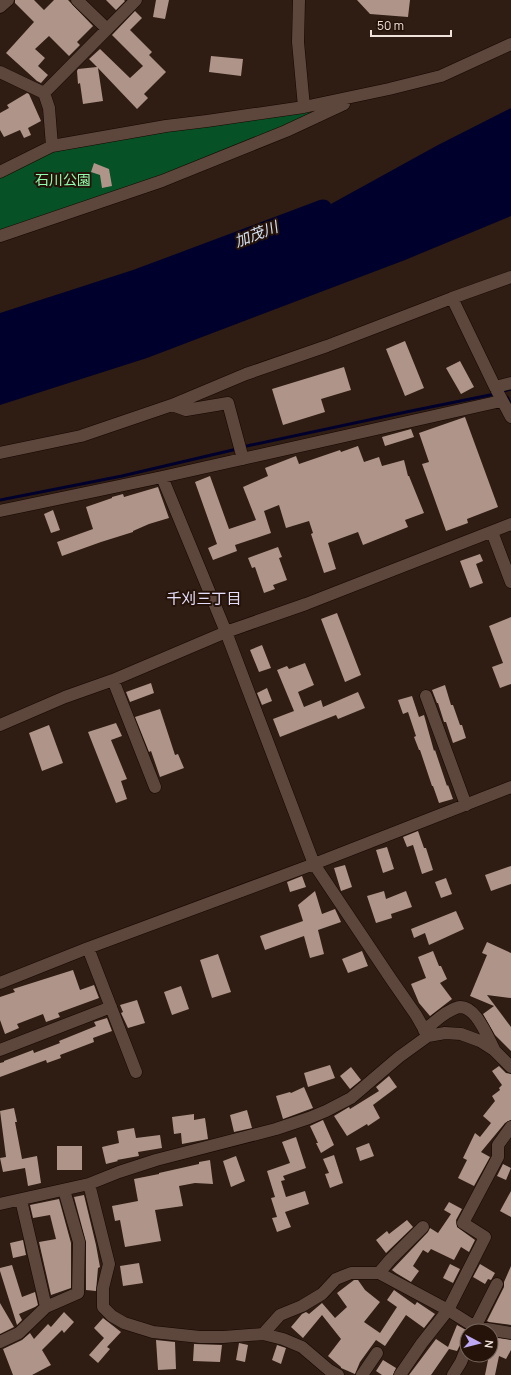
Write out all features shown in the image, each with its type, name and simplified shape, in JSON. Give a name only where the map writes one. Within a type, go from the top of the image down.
[{"type":"street","points":[[77,0],[107,29]]},
{"type":"street","points":[[44,93],[136,0]]},
{"type":"street","points":[[299,0],[298,42],[304,107]]},
{"type":"street","points":[[0,172],[52,146],[166,126],[304,107],[389,89],[441,76],[511,44]]},
{"type":"street","points":[[0,72],[44,93],[49,108],[52,146]]},
{"type":"street","points":[[0,236],[169,178],[286,131],[364,94]]},
{"type":"street","points":[[0,453],[81,436],[172,405],[246,374],[327,346],[511,277]]},
{"type":"street","points":[[452,298],[501,401],[511,417]]},
{"type":"street","points":[[495,387],[511,383]]},
{"type":"street","points":[[0,511],[162,477],[501,401]]},
{"type":"street","points":[[172,405],[186,410],[228,403],[242,459]]},
{"type":"street","points":[[162,477],[226,632],[314,864],[382,967],[416,1015],[426,1033]]},
{"type":"street","points":[[0,725],[65,697],[113,680],[226,632],[314,602],[511,524]]},
{"type":"street","points":[[492,532],[511,582]]},
{"type":"street","points":[[113,680],[156,787]]},
{"type":"street","points":[[426,696],[466,805]]},
{"type":"street","points":[[0,983],[88,948],[314,864],[511,787]]},
{"type":"street","points":[[88,948],[136,1072]]},
{"type":"street","points":[[0,1050],[111,1007]]},
{"type":"street","points":[[0,1204],[89,1184],[156,1160],[276,1129],[326,1111],[351,1098],[400,1057],[447,1012],[458,1007],[468,1009],[476,1015],[494,1050]]},
{"type":"street","points":[[426,1033],[461,1034],[480,1041],[494,1050],[511,1067]]},
{"type":"street","points":[[400,1375],[422,1343],[448,1310],[485,1237],[463,1223],[498,1157],[498,1145],[511,1127]]},
{"type":"street","points":[[89,1184],[109,1264],[103,1288],[103,1307],[112,1316],[124,1323],[153,1332],[192,1336],[223,1337],[264,1334],[283,1339],[302,1347],[329,1370],[338,1375]]},
{"type":"street","points":[[0,1342],[19,1333],[46,1307],[78,1293],[79,1242],[64,1190]]},
{"type":"street","points":[[21,1200],[46,1307]]},
{"type":"street","points":[[379,1273],[423,1227]]},
{"type":"street","points":[[264,1334],[280,1314],[302,1306],[322,1294],[336,1279],[351,1273],[379,1273],[448,1310],[466,1323]]},
{"type":"street","points":[[477,1323],[497,1284]]},
{"type":"street","points":[[499,1332],[511,1333]]},
{"type":"street","points":[[362,1375],[376,1353]]},
{"type":"street","points":[[453,1375],[460,1363]]},
{"type":"green space","name":"石川公園","points":[[356,97],[160,180],[0,232],[0,176],[54,150]]},
{"type":"water","points":[[511,108],[511,216],[405,260],[147,358],[0,405],[0,329],[139,287],[320,210],[438,145]]},
{"type":"building","points":[[15,0],[34,0],[44,10],[54,0],[68,0],[93,26],[77,42],[80,45],[69,56],[49,36],[35,49],[45,58],[38,66],[48,75],[41,83],[6,53],[34,22],[15,3]]},
{"type":"building","points":[[106,0],[124,0],[125,1],[116,10]]},
{"type":"building","points":[[156,0],[169,0],[165,19],[153,17]]},
{"type":"building","points":[[357,0],[410,0],[408,17],[370,14]]},
{"type":"building","points":[[135,11],[142,18],[130,30],[152,52],[149,55],[166,72],[144,94],[148,98],[137,109],[98,68],[103,101],[83,104],[80,83],[78,84],[77,71],[78,69],[97,67],[89,59],[100,49],[130,78],[143,66],[112,35]]},
{"type":"building","points":[[211,56],[243,59],[241,76],[209,72]]},
{"type":"building","points":[[27,93],[29,94],[41,121],[28,128],[31,135],[24,138],[20,130],[4,137],[0,130],[0,113],[9,108],[7,105]]},
{"type":"building","points":[[94,163],[109,169],[112,186],[102,188],[100,175],[91,172]]},
{"type":"building","points":[[405,341],[424,388],[405,396],[386,349]]},
{"type":"building","points":[[460,361],[474,387],[461,394],[446,368]]},
{"type":"building","points":[[344,367],[351,390],[321,399],[325,412],[283,425],[272,389]]},
{"type":"building","points":[[465,417],[498,507],[467,519],[468,523],[446,531],[422,464],[429,462],[419,433]]},
{"type":"building","points":[[411,429],[414,437],[385,446],[382,437]]},
{"type":"building","points":[[358,446],[364,462],[379,457],[382,466],[404,460],[408,476],[424,513],[405,520],[408,527],[363,545],[358,532],[328,543],[336,569],[324,573],[311,534],[313,533],[309,521],[286,528],[279,505],[264,511],[271,533],[235,545],[237,551],[213,560],[208,548],[217,544],[195,482],[210,476],[229,529],[256,520],[243,487],[268,476],[265,468],[296,456],[299,464],[340,450],[341,452]]},
{"type":"building","points":[[158,487],[169,518],[62,556],[57,542],[93,529],[86,507],[112,497],[123,494],[124,497]]},
{"type":"building","points":[[53,510],[60,530],[51,533],[44,514]]},
{"type":"building","points":[[278,547],[282,557],[279,558],[287,580],[273,585],[275,589],[264,593],[255,567],[252,568],[248,558]]},
{"type":"building","points":[[480,554],[483,561],[476,564],[483,583],[470,588],[460,561]]},
{"type":"building","points":[[337,613],[361,675],[345,682],[321,619]]},
{"type":"building","points":[[511,617],[511,684],[500,688],[492,667],[503,663],[489,626]]},
{"type":"building","points":[[262,645],[271,668],[259,672],[250,650]]},
{"type":"building","points":[[305,663],[314,685],[298,692],[304,707],[321,700],[323,707],[358,692],[365,708],[338,719],[336,715],[280,737],[273,719],[294,711],[277,670],[287,666],[289,669]]},
{"type":"building","points":[[151,683],[154,693],[130,702],[126,692]]},
{"type":"building","points":[[445,685],[451,705],[453,705],[466,738],[453,743],[446,722],[444,722],[432,690]]},
{"type":"building","points":[[267,688],[272,701],[262,705],[257,693]]},
{"type":"building","points":[[412,696],[419,717],[424,715],[434,751],[435,750],[453,799],[439,803],[414,737],[416,736],[408,712],[403,714],[398,700]]},
{"type":"building","points":[[160,709],[175,755],[178,754],[184,768],[160,777],[151,751],[149,752],[135,717]]},
{"type":"building","points":[[116,723],[122,736],[111,740],[127,779],[121,781],[127,799],[116,803],[88,732]]},
{"type":"building","points":[[49,725],[63,763],[42,771],[29,733]]},
{"type":"building","points":[[418,831],[424,848],[426,848],[433,870],[422,874],[413,845],[407,847],[403,837]]},
{"type":"building","points":[[387,847],[394,869],[383,873],[376,850]]},
{"type":"building","points":[[345,865],[352,887],[341,891],[334,868]]},
{"type":"building","points":[[511,866],[511,884],[491,891],[485,875]]},
{"type":"building","points":[[302,876],[306,887],[290,892],[287,882]]},
{"type":"building","points":[[446,878],[452,894],[441,898],[435,882]]},
{"type":"building","points":[[315,891],[322,914],[335,909],[341,922],[318,930],[324,954],[310,958],[304,936],[265,950],[260,936],[303,921],[298,905]]},
{"type":"building","points":[[384,891],[386,899],[406,891],[412,907],[391,914],[392,918],[376,923],[367,896]]},
{"type":"building","points":[[456,911],[464,929],[429,945],[425,933],[414,938],[411,929]]},
{"type":"building","points":[[487,942],[511,953],[511,998],[487,995],[511,1027],[511,1051],[495,1035],[483,1014],[494,1006],[470,996],[487,955],[482,953]]},
{"type":"building","points":[[362,951],[368,966],[348,973],[342,959]]},
{"type":"building","points":[[433,951],[439,966],[441,966],[447,979],[440,983],[452,999],[430,1016],[419,1003],[411,984],[426,978],[418,957]]},
{"type":"building","points":[[218,954],[231,992],[212,998],[200,960]]},
{"type":"building","points":[[73,970],[80,990],[94,985],[99,998],[58,1013],[60,1017],[46,1022],[43,1014],[17,1024],[19,1028],[5,1034],[0,1020],[0,997],[15,992],[13,989]]},
{"type":"building","points":[[181,986],[189,1009],[172,1015],[164,992]]},
{"type":"building","points":[[137,1000],[145,1023],[128,1028],[121,1013],[123,1012],[120,1005]]},
{"type":"building","points":[[107,1018],[112,1031],[93,1038],[94,1042],[60,1055],[61,1058],[47,1063],[46,1060],[0,1077],[0,1063],[33,1050],[34,1053],[60,1043],[59,1041],[96,1026],[94,1022]]},
{"type":"building","points":[[330,1065],[335,1078],[308,1087],[304,1073]]},
{"type":"building","points":[[499,1066],[506,1073],[511,1074],[511,1120],[505,1123],[481,1152],[490,1157],[474,1186],[458,1178],[467,1160],[463,1158],[475,1133],[480,1137],[491,1123],[483,1116],[495,1101],[492,1096],[500,1090],[499,1088],[502,1085],[492,1071]]},
{"type":"building","points":[[351,1067],[361,1080],[350,1089],[340,1076]]},
{"type":"building","points":[[389,1076],[397,1087],[373,1105],[380,1118],[368,1126],[367,1124],[347,1136],[334,1116],[349,1107],[350,1109],[379,1091],[376,1087]]},
{"type":"building","points":[[304,1087],[313,1108],[283,1119],[276,1096],[291,1093]]},
{"type":"building","points":[[14,1108],[22,1159],[37,1156],[41,1183],[28,1186],[25,1168],[3,1172],[0,1158],[6,1157],[0,1111]]},
{"type":"building","points":[[247,1110],[252,1128],[234,1132],[230,1115]]},
{"type":"building","points":[[194,1114],[194,1120],[205,1118],[208,1139],[182,1144],[181,1133],[174,1134],[172,1117]]},
{"type":"building","points":[[323,1120],[334,1145],[321,1153],[310,1126]]},
{"type":"building","points":[[134,1128],[136,1138],[160,1135],[162,1148],[138,1152],[139,1156],[117,1160],[118,1161],[106,1164],[102,1147],[119,1143],[117,1131]]},
{"type":"building","points":[[296,1137],[306,1168],[283,1176],[285,1180],[281,1181],[286,1197],[305,1191],[309,1204],[285,1212],[291,1227],[277,1232],[272,1218],[277,1217],[271,1198],[275,1197],[267,1171],[290,1163],[282,1142]]},
{"type":"building","points":[[369,1143],[374,1156],[360,1161],[356,1148]]},
{"type":"building","points":[[57,1146],[82,1146],[82,1170],[57,1170]]},
{"type":"building","points":[[334,1155],[343,1183],[330,1188],[325,1174],[329,1173],[323,1159]]},
{"type":"building","points":[[236,1156],[245,1181],[231,1187],[223,1161]]},
{"type":"building","points":[[210,1160],[213,1184],[195,1183],[179,1186],[183,1206],[155,1210],[161,1241],[125,1247],[120,1220],[115,1221],[112,1206],[138,1201],[134,1179],[199,1164],[199,1162]]},
{"type":"building","points":[[503,1164],[511,1168],[506,1180],[497,1176]]},
{"type":"building","points":[[511,1191],[511,1217],[500,1211]]},
{"type":"building","points":[[84,1195],[100,1267],[98,1268],[96,1291],[86,1290],[86,1242],[74,1197]]},
{"type":"building","points":[[59,1199],[71,1243],[71,1288],[51,1295],[39,1242],[56,1239],[50,1215],[33,1218],[30,1205]]},
{"type":"building","points":[[449,1202],[462,1209],[456,1220],[457,1227],[475,1240],[469,1252],[461,1247],[454,1260],[431,1249],[428,1253],[423,1250],[413,1266],[419,1271],[411,1282],[392,1270],[428,1232],[430,1228],[438,1233],[451,1214],[444,1210]]},
{"type":"building","points":[[407,1220],[413,1227],[386,1253],[376,1240],[387,1231],[389,1234]]},
{"type":"building","points":[[23,1240],[26,1255],[13,1258],[10,1243]]},
{"type":"building","points":[[139,1263],[143,1283],[123,1286],[120,1266]]},
{"type":"building","points":[[450,1264],[460,1269],[453,1283],[443,1278]]},
{"type":"building","points":[[480,1264],[495,1273],[491,1280],[488,1279],[485,1284],[473,1277]]},
{"type":"building","points":[[12,1265],[22,1297],[35,1292],[38,1305],[19,1314],[22,1320],[17,1325],[0,1271],[0,1268]]},
{"type":"building","points":[[511,1266],[511,1325],[487,1321],[504,1287],[504,1282]]},
{"type":"building","points":[[354,1280],[358,1280],[365,1290],[380,1302],[364,1322],[380,1333],[397,1307],[387,1300],[394,1290],[415,1305],[417,1302],[435,1314],[424,1328],[406,1315],[385,1346],[376,1340],[360,1362],[355,1374],[341,1368],[328,1356],[341,1339],[322,1315],[303,1338],[291,1327],[302,1314],[306,1312],[309,1314],[322,1303],[335,1318],[347,1307],[337,1293]]},
{"type":"building","points":[[0,1303],[14,1327],[0,1334]]},
{"type":"building","points":[[64,1312],[74,1322],[64,1333],[62,1330],[42,1350],[51,1365],[32,1375],[13,1375],[3,1349],[22,1340],[30,1333],[34,1339],[48,1324],[51,1327]]},
{"type":"building","points":[[103,1318],[121,1332],[107,1347],[110,1349],[98,1363],[89,1355],[104,1338],[94,1328]]},
{"type":"building","points":[[457,1325],[459,1326],[459,1347],[457,1351],[449,1349],[431,1375],[409,1375],[436,1339],[448,1347]]},
{"type":"building","points":[[499,1338],[511,1340],[511,1350],[506,1359],[499,1356]]},
{"type":"building","points":[[156,1340],[175,1342],[176,1369],[158,1370]]},
{"type":"building","points":[[239,1343],[248,1345],[245,1362],[236,1360]]},
{"type":"building","points":[[194,1344],[222,1345],[220,1362],[193,1361]]},
{"type":"building","points":[[277,1345],[286,1348],[281,1364],[272,1360]]},
{"type":"building","points":[[383,1360],[396,1368],[393,1375],[382,1375],[376,1371]]},
{"type":"building","points":[[487,1363],[498,1363],[495,1375],[485,1375]]},
{"type":"waterway","name":"加茂川","points":[[0,323],[139,278],[323,209]]},
{"type":"waterway","points":[[500,392],[511,389]]},
{"type":"waterway","points":[[242,447],[495,394]]},
{"type":"waterway","points":[[507,397],[511,404]]},
{"type":"waterway","points":[[0,500],[122,476],[237,449]]},
{"type":"district","name":"千刈三丁目","points":[[204,598]]}]
